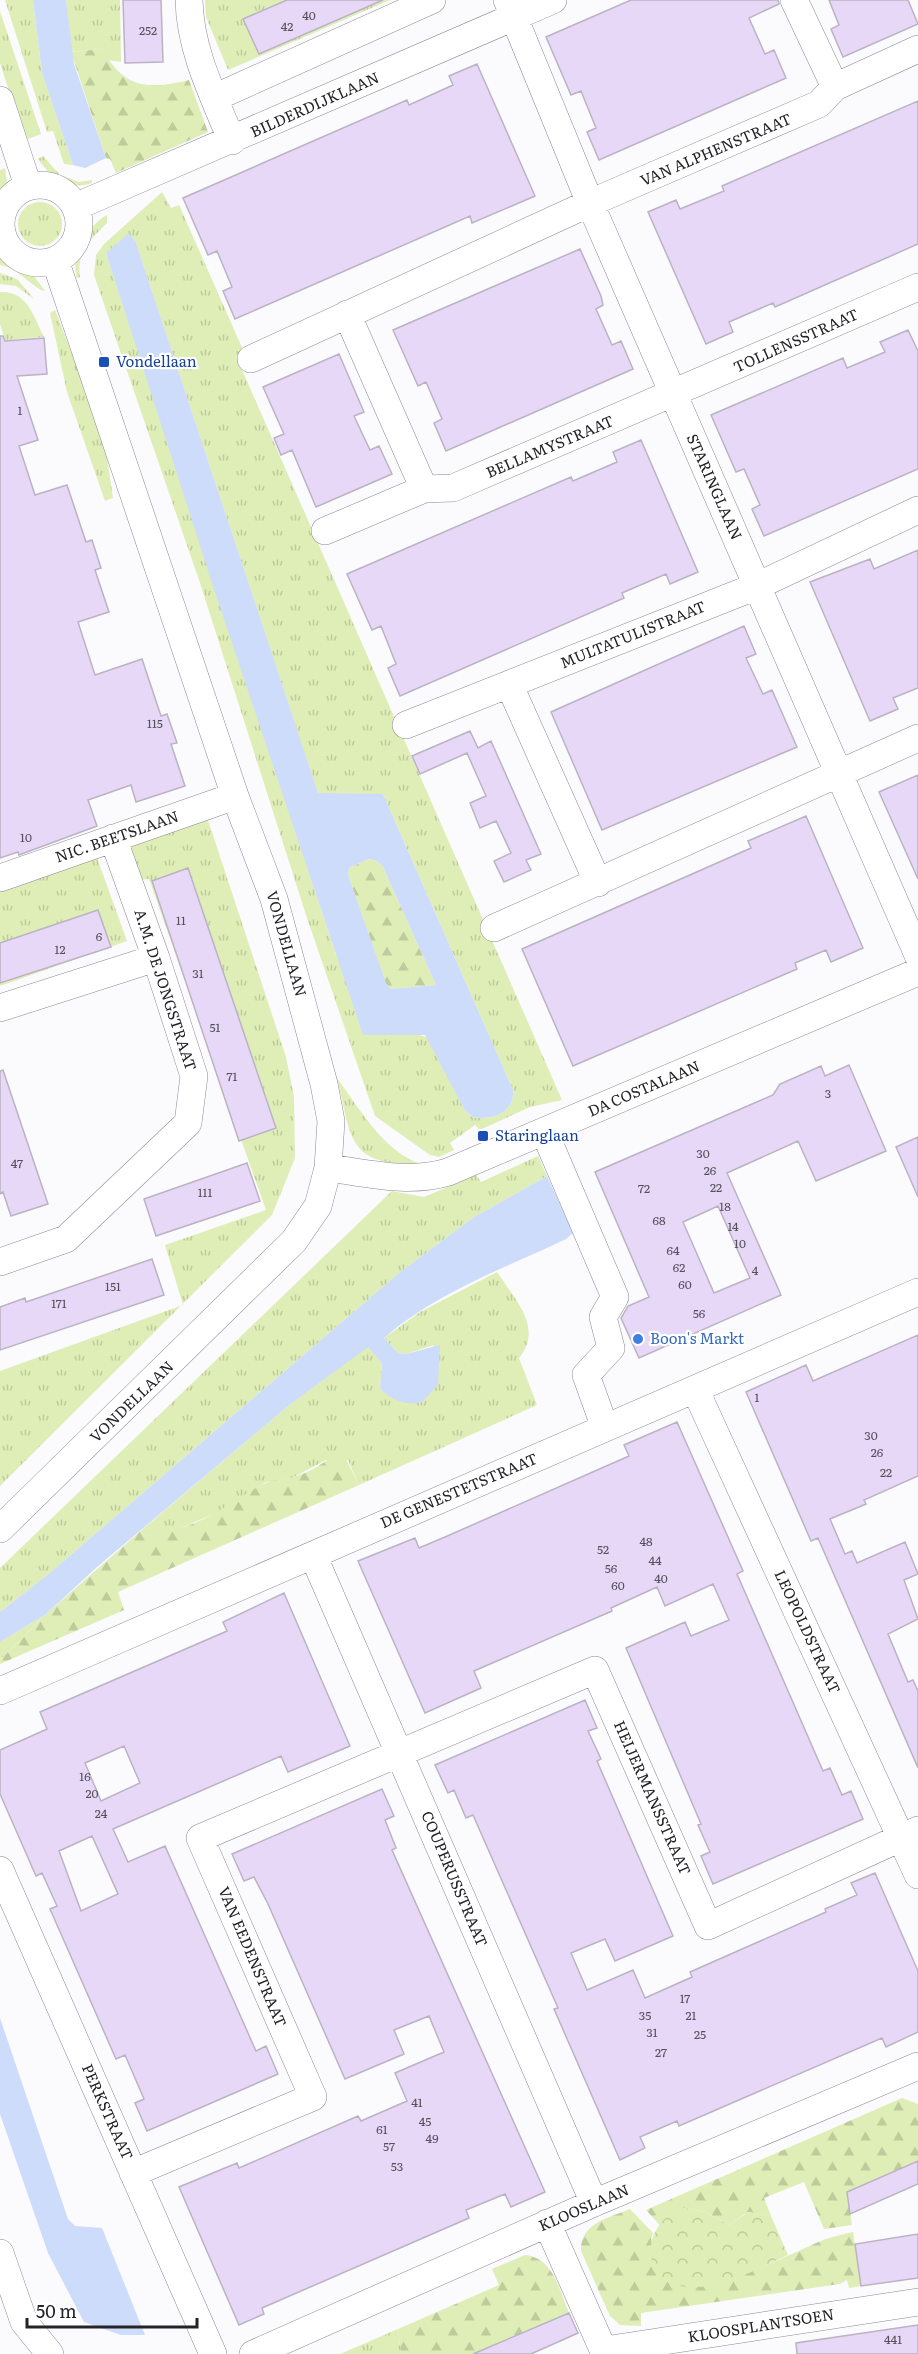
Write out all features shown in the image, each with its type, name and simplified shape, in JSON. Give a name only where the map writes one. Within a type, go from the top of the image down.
[{"type":"street","points":[[189,0],[189,25],[197,55],[232,141]]},
{"type":"street","points":[[214,98],[432,0]]},
{"type":"street","name":"BILDERDIJKLAAN","points":[[75,207],[232,141],[510,9],[553,0]]},
{"type":"street","points":[[794,0],[835,87]]},
{"type":"street","name":"STARINGLAAN","points":[[510,9],[590,203],[918,955]]},
{"type":"street","name":"VAN ALPHENSTRAAT","points":[[590,203],[701,158],[819,104],[835,87],[918,49]]},
{"type":"street","points":[[0,100],[28,186]]},
{"type":"street","points":[[43,185],[57,188],[69,197],[75,207],[79,221],[78,233],[73,244],[55,260],[29,261],[17,255],[2,235],[1,219],[6,205],[15,194],[28,186],[43,185]]},
{"type":"street","points":[[251,359],[590,203]]},
{"type":"street","name":"VONDELLAAN","points":[[0,1529],[294,1241],[318,1206],[328,1168],[331,1121],[322,1073],[274,899],[235,796],[55,260]]},
{"type":"street","name":"TOLLENSSTRAAT","points":[[673,394],[918,287]]},
{"type":"street","points":[[346,314],[424,489]]},
{"type":"street","name":"BELLAMYSTRAAT","points":[[325,531],[424,489],[453,488],[673,394]]},
{"type":"street","points":[[757,585],[918,510]]},
{"type":"street","name":"MULTATULISTRAAT","points":[[406,725],[757,585]]},
{"type":"street","points":[[509,684],[598,883]]},
{"type":"street","points":[[494,928],[918,738]]},
{"type":"street","name":"NIC. BEETSLAAN","points":[[0,878],[235,796]]},
{"type":"street","name":"A.M. DE JONGSTRAAT","points":[[0,1260],[66,1239],[188,1123],[194,1076],[156,958],[112,838]]},
{"type":"street","points":[[0,1008],[156,958]]},
{"type":"street","name":"DA COSTALAAN","points":[[328,1168],[413,1179],[429,1178],[918,972]]},
{"type":"street","points":[[544,1131],[615,1297],[603,1317],[610,1348],[586,1375],[605,1428]]},
{"type":"street","name":"DE GENESTETSTRAAT","points":[[0,1690],[918,1292]]},
{"type":"street","name":"LEOPOLDSTRAAT","points":[[695,1389],[910,1833],[918,1875]]},
{"type":"street","name":"COUPERUSSTRAAT","points":[[313,1555],[594,2203]]},
{"type":"street","name":"HEIJERMANSSTRAAT","points":[[399,1752],[595,1670],[708,1926],[910,1833]]},
{"type":"street","name":"VAN EEDENSTRAAT","points":[[133,2173],[313,2097],[200,1838],[399,1752]]},
{"type":"street","name":"PERKSTRAAT","points":[[0,1870],[213,2354]]},
{"type":"street","name":"KLOOSLAAN","points":[[253,2354],[594,2203],[918,2066]]},
{"type":"street","name":"KLOOSPLANTSOEN","points":[[548,2223],[605,2352],[918,2302]]},
{"type":"street","points":[[0,2253],[24,2322],[50,2354]]},
{"type":"green space","points":[[5,0],[33,0],[42,73],[73,165],[64,164],[53,131],[47,132]]},
{"type":"green space","points":[[66,0],[120,0],[121,62],[108,60],[102,49],[71,52]]},
{"type":"green space","points":[[205,0],[390,0],[228,70],[206,17]]},
{"type":"green space","points":[[0,11],[41,134],[28,139],[18,119],[0,63]]},
{"type":"green space","points":[[102,49],[119,72],[138,83],[161,85],[189,80],[208,132],[116,173],[110,159],[106,158],[71,52]]},
{"type":"green space","points":[[43,156],[60,175],[79,182],[92,180],[92,183],[76,185],[61,181],[54,177],[38,159]]},
{"type":"green space","points":[[5,168],[7,183],[0,200],[0,170]]},
{"type":"green space","points":[[162,192],[171,208],[179,205],[244,352],[236,356],[562,1100],[530,1107],[480,1130],[475,1125],[450,1143],[454,1150],[439,1157],[430,1155],[375,1116],[307,918],[200,583],[94,275],[96,255],[104,244]],"holes":[[[136,243],[318,794],[383,794],[513,1090],[510,1104],[500,1114],[487,1118],[472,1117],[464,1109],[429,1038],[417,1034],[336,955],[106,253]]]},
{"type":"green space","points":[[40,202],[56,208],[62,224],[56,240],[40,246],[24,240],[18,224],[24,208]]},
{"type":"green space","points":[[107,215],[107,223],[90,241],[83,253],[79,268],[80,277],[77,278],[76,260],[82,242],[93,226]]},
{"type":"green space","points":[[0,257],[31,272],[45,291],[14,270],[0,265]]},
{"type":"green space","points":[[0,273],[17,279],[34,299],[16,286],[0,284]]},
{"type":"green space","points":[[0,292],[17,295],[23,300],[33,313],[44,337],[5,340],[0,324]]},
{"type":"green space","points":[[55,310],[104,437],[113,498],[105,501],[67,392],[50,313]]},
{"type":"green space","points":[[207,817],[286,1057],[294,1097],[295,1158],[272,1215],[183,1304],[165,1245],[266,1210],[149,879],[137,880],[126,845]]},
{"type":"green space","points":[[96,855],[127,941],[0,986],[0,889]]},
{"type":"green space","points":[[369,859],[377,861],[383,867],[436,985],[391,989],[386,984],[348,875],[349,868]]},
{"type":"green space","points":[[337,1078],[373,1128],[395,1150],[421,1164],[378,1160],[365,1153],[356,1144],[350,1132]]},
{"type":"green space","points":[[538,1156],[547,1176],[474,1217],[399,1273],[51,1572],[0,1612],[0,1568],[392,1191],[424,1197],[476,1175],[481,1182]]},
{"type":"green space","points":[[497,1272],[518,1303],[528,1325],[529,1335],[526,1347],[519,1358],[537,1405],[359,1485],[348,1460],[326,1460],[292,1478],[266,1482],[221,1511],[176,1530],[162,1532],[144,1528],[288,1406],[368,1346],[382,1363],[380,1388],[392,1398],[434,1345],[406,1354],[398,1353],[384,1338],[420,1312]]},
{"type":"green space","points":[[181,1306],[0,1486],[0,1371]]},
{"type":"green space","points":[[342,1451],[359,1485],[118,1592],[124,1610],[0,1664],[0,1660],[45,1615],[144,1528],[162,1530],[194,1524],[266,1483],[306,1473]]},
{"type":"green space","points":[[45,1615],[0,1660],[0,1642]]},
{"type":"green space","points":[[902,2098],[918,2104],[918,2161],[847,2192],[852,2225],[824,2229],[804,2182],[764,2198],[771,2216],[748,2212],[729,2225],[705,2212],[684,2208],[666,2232],[646,2210]]},
{"type":"green space","points":[[684,2208],[705,2212],[729,2225],[749,2212],[771,2216],[788,2255],[725,2282],[699,2287],[671,2283],[660,2275],[653,2264],[651,2251],[653,2238],[659,2226],[669,2215]]},
{"type":"green space","points":[[630,2209],[653,2233],[651,2238],[657,2271],[673,2283],[693,2286],[741,2275],[826,2239],[853,2232],[861,2286],[849,2288],[847,2280],[840,2284],[641,2313],[641,2326],[620,2325],[610,2316],[581,2251],[585,2234],[591,2228],[605,2219]]},
{"type":"green space","points":[[525,2255],[535,2257],[549,2269],[569,2313],[476,2354],[401,2354],[398,2329],[499,2285],[492,2269]]},
{"type":"green space","points":[[398,2329],[401,2354],[340,2354]]},
{"type":"water","points":[[33,0],[66,0],[74,64],[106,158],[85,168],[73,165],[42,73]]},
{"type":"water","points":[[129,233],[136,243],[318,793],[383,794],[513,1090],[510,1104],[500,1114],[479,1118],[472,1117],[464,1109],[425,1035],[363,1035],[212,583],[106,253]],"holes":[[[369,859],[377,861],[383,867],[436,985],[391,989],[386,983],[348,875],[349,868]]]},
{"type":"water","points":[[547,1176],[573,1233],[566,1239],[448,1295],[404,1322],[384,1338],[398,1353],[406,1354],[440,1345],[438,1385],[422,1402],[404,1402],[393,1399],[380,1388],[382,1363],[368,1347],[288,1406],[97,1567],[45,1615],[0,1642],[0,1612],[51,1572],[399,1273],[474,1217]]},
{"type":"water","points":[[0,2018],[68,2219],[75,2226],[102,2228],[145,2335],[121,2335],[84,2322],[48,2253],[0,2114]]},
{"type":"building","points":[[123,0],[161,0],[163,62],[125,63]]},
{"type":"building","points":[[287,0],[383,0],[259,54],[243,19]]},
{"type":"building","points":[[631,0],[778,0],[779,4],[749,18],[765,54],[774,50],[786,78],[599,160],[587,132],[596,128],[581,91],[571,95],[546,37]]},
{"type":"building","points":[[829,0],[908,0],[918,24],[843,57],[831,29],[839,25]]},
{"type":"building","points":[[477,64],[535,196],[472,223],[470,216],[235,319],[223,291],[232,287],[217,251],[208,255],[183,198],[407,100],[409,105],[453,85],[449,76]]},
{"type":"building","points":[[918,101],[918,244],[775,307],[773,303],[729,322],[733,332],[706,344],[648,212],[676,200],[680,209],[724,191],[722,186]]},
{"type":"building","points":[[580,249],[601,296],[603,305],[596,309],[612,345],[621,341],[633,369],[446,451],[434,423],[442,419],[426,382],[418,386],[393,330]]},
{"type":"building","points":[[908,330],[918,351],[918,469],[764,536],[752,509],[760,505],[744,469],[736,472],[711,415],[843,358],[847,368],[885,352],[880,342]]},
{"type":"building","points":[[0,336],[3,336],[5,341],[44,338],[47,374],[17,376],[38,440],[19,446],[35,495],[67,485],[86,542],[92,540],[101,568],[95,570],[109,612],[78,622],[95,675],[142,659],[161,716],[167,714],[177,743],[171,744],[185,786],[136,802],[131,785],[88,800],[97,826],[19,855],[18,852],[0,858]]},
{"type":"building","points":[[339,354],[364,412],[354,416],[370,450],[379,446],[392,474],[316,507],[292,450],[281,455],[274,438],[284,434],[263,387]]},
{"type":"building","points":[[641,440],[698,572],[670,584],[666,574],[622,593],[624,598],[400,696],[388,668],[396,664],[381,626],[372,630],[347,574],[571,477],[573,481],[617,462],[613,452]]},
{"type":"building","points":[[918,550],[918,688],[893,698],[898,709],[870,721],[810,582],[870,559],[874,569]]},
{"type":"building","points":[[744,626],[756,654],[746,658],[763,694],[772,690],[797,747],[602,830],[551,712]]},
{"type":"building","points":[[470,731],[478,748],[491,741],[541,854],[526,860],[531,870],[504,882],[494,861],[511,853],[496,821],[480,828],[470,803],[486,796],[467,753],[420,774],[412,756]]},
{"type":"building","points":[[918,775],[918,879],[879,792]]},
{"type":"building","points":[[806,816],[863,948],[831,962],[826,950],[795,963],[797,969],[573,1066],[522,949],[751,848],[748,841]]},
{"type":"building","points":[[188,868],[276,1128],[239,1141],[152,881]]},
{"type":"building","points":[[98,910],[111,947],[0,983],[0,943]]},
{"type":"building","points":[[849,1065],[886,1151],[816,1181],[798,1141],[727,1173],[781,1295],[639,1358],[621,1318],[628,1306],[649,1297],[595,1172],[773,1095],[780,1084],[821,1066],[825,1076]],"holes":[[[718,1206],[750,1278],[714,1293],[683,1222]]]},
{"type":"building","points":[[3,1070],[48,1204],[11,1216],[3,1192],[0,1194],[0,1071]]},
{"type":"building","points":[[918,1137],[918,1197],[896,1147]]},
{"type":"building","points":[[247,1163],[260,1201],[156,1236],[144,1199]]},
{"type":"building","points":[[152,1259],[164,1295],[0,1350],[0,1307],[25,1298],[26,1302]]},
{"type":"building","points":[[918,1335],[918,1476],[864,1500],[866,1504],[830,1519],[845,1554],[852,1551],[857,1563],[905,1542],[918,1574],[904,1580],[918,1619],[888,1634],[908,1682],[913,1680],[918,1691],[918,1768],[818,1538],[811,1541],[746,1392],[806,1365],[813,1381]]},
{"type":"building","points":[[677,1422],[743,1571],[737,1574],[823,1771],[830,1768],[842,1795],[851,1791],[863,1819],[713,1884],[701,1856],[710,1852],[698,1825],[701,1824],[626,1648],[685,1622],[691,1636],[729,1620],[713,1584],[665,1606],[657,1587],[611,1608],[612,1611],[474,1671],[481,1688],[425,1713],[358,1561],[415,1538],[419,1548],[445,1537],[629,1456],[624,1445]]},
{"type":"building","points":[[284,1593],[350,1746],[288,1772],[281,1756],[113,1829],[128,1862],[165,1846],[256,2051],[266,2046],[278,2074],[147,2131],[135,2103],[144,2099],[125,2055],[116,2059],[50,1909],[57,1906],[42,1873],[36,1876],[0,1794],[0,1750],[47,1729],[40,1712],[227,1631],[223,1622]],"holes":[[[124,1746],[140,1783],[101,1801],[85,1763]],[[92,1836],[118,1894],[81,1911],[59,1851]]]},
{"type":"building","points":[[585,1700],[597,1728],[588,1731],[601,1759],[597,1761],[673,1936],[615,1961],[605,1939],[571,1953],[587,1990],[633,1970],[645,1998],[692,1977],[690,1972],[826,1912],[825,1909],[857,1895],[851,1883],[875,1873],[918,1971],[918,2032],[886,2047],[882,2038],[679,2126],[677,2121],[640,2137],[645,2148],[620,2160],[554,2009],[558,2008],[473,1815],[466,1818],[454,1790],[448,1793],[435,1765]]},
{"type":"building","points":[[382,1789],[394,1816],[385,1820],[396,1848],[392,1850],[545,2192],[511,2207],[505,2194],[466,2210],[469,2218],[262,2308],[264,2314],[239,2325],[179,2187],[237,2163],[239,2168],[358,2116],[361,2121],[407,2101],[395,2073],[444,2052],[429,2016],[394,2030],[404,2054],[345,2079],[268,1904],[254,1877],[244,1881],[232,1854]]},
{"type":"building","points":[[918,2161],[918,2184],[850,2214],[847,2192]]},
{"type":"building","points":[[918,2234],[918,2278],[861,2286],[855,2244]]},
{"type":"building","points":[[569,2313],[578,2333],[531,2354],[473,2354]]},
{"type":"building","points":[[918,2325],[918,2354],[797,2354],[796,2343]]},
{"type":"place","name":"Vondellaan","points":[[104,362]]},
{"type":"place","name":"Staringlaan","points":[[483,1136]]},
{"type":"place","name":"Boon's Markt","points":[[638,1339]]}]
